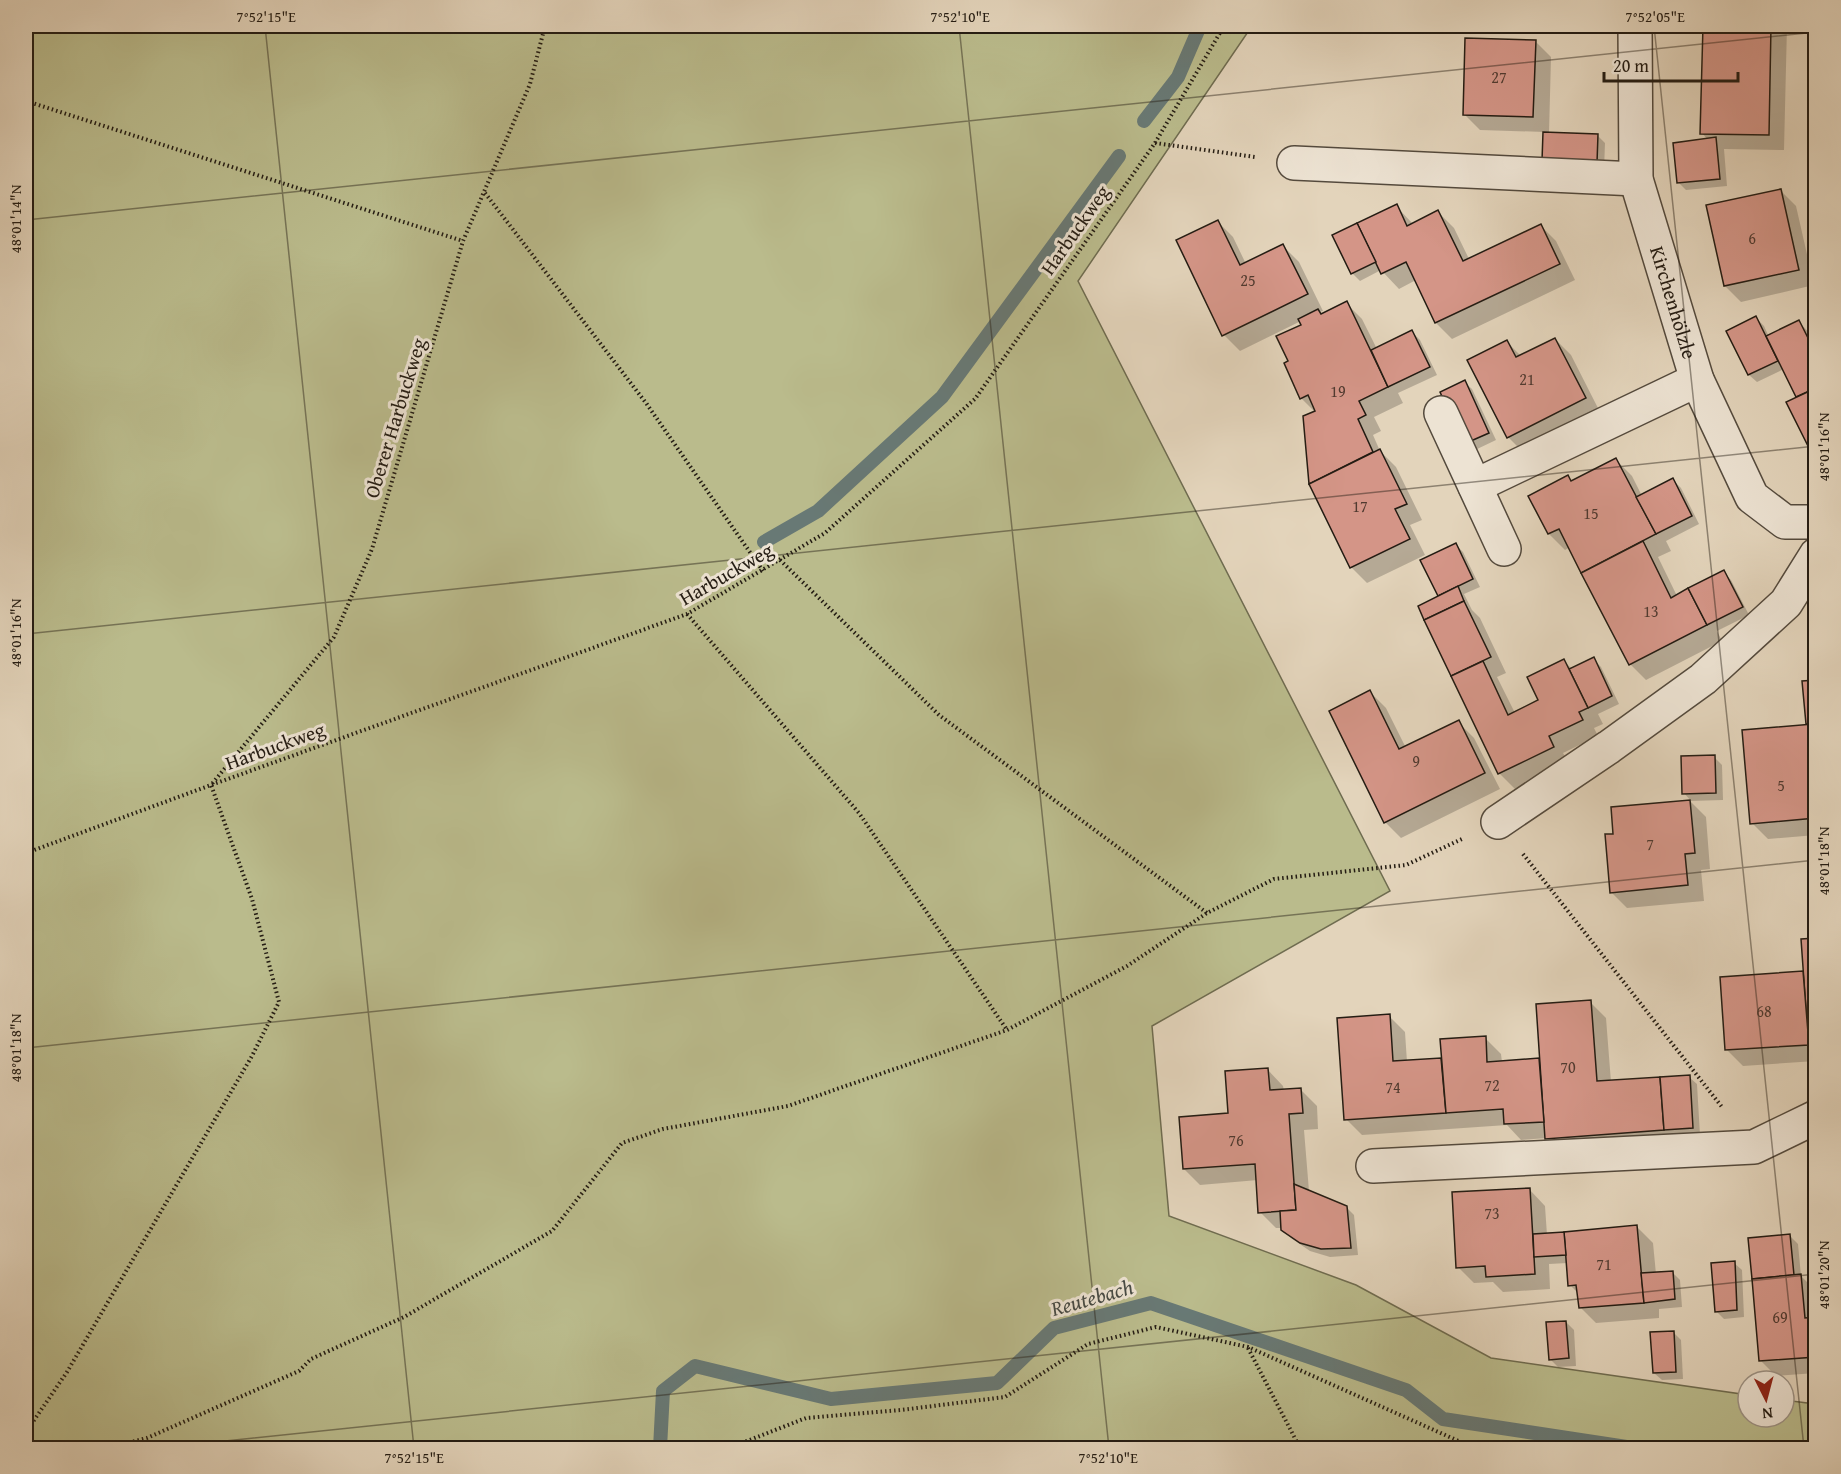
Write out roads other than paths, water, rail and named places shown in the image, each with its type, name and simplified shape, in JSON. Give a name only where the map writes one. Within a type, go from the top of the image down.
[{"type":"street","name":"Kirchenhölzle","points":[[1635,26],[1636,178],[1697,380],[1752,497],[1785,522],[1815,522]]},
{"type":"street","points":[[1294,163],[1636,178]]},
{"type":"street","points":[[1475,486],[1697,380]]},
{"type":"street","points":[[1441,413],[1504,549]]},
{"type":"street","points":[[1498,822],[1609,747],[1703,679],[1786,603],[1815,555]]},
{"type":"street","points":[[1373,1166],[1754,1147],[1815,1118]]},
{"type":"waterway","points":[[1144,121],[1178,77],[1200,26]]},
{"type":"waterway","points":[[764,542],[818,511],[942,397],[1119,156]]},
{"type":"waterway","name":"Reutebach","points":[[660,1448],[663,1391],[695,1366],[831,1399],[997,1383],[1054,1328],[1151,1303],[1406,1390],[1443,1419],[1633,1448]]}]
